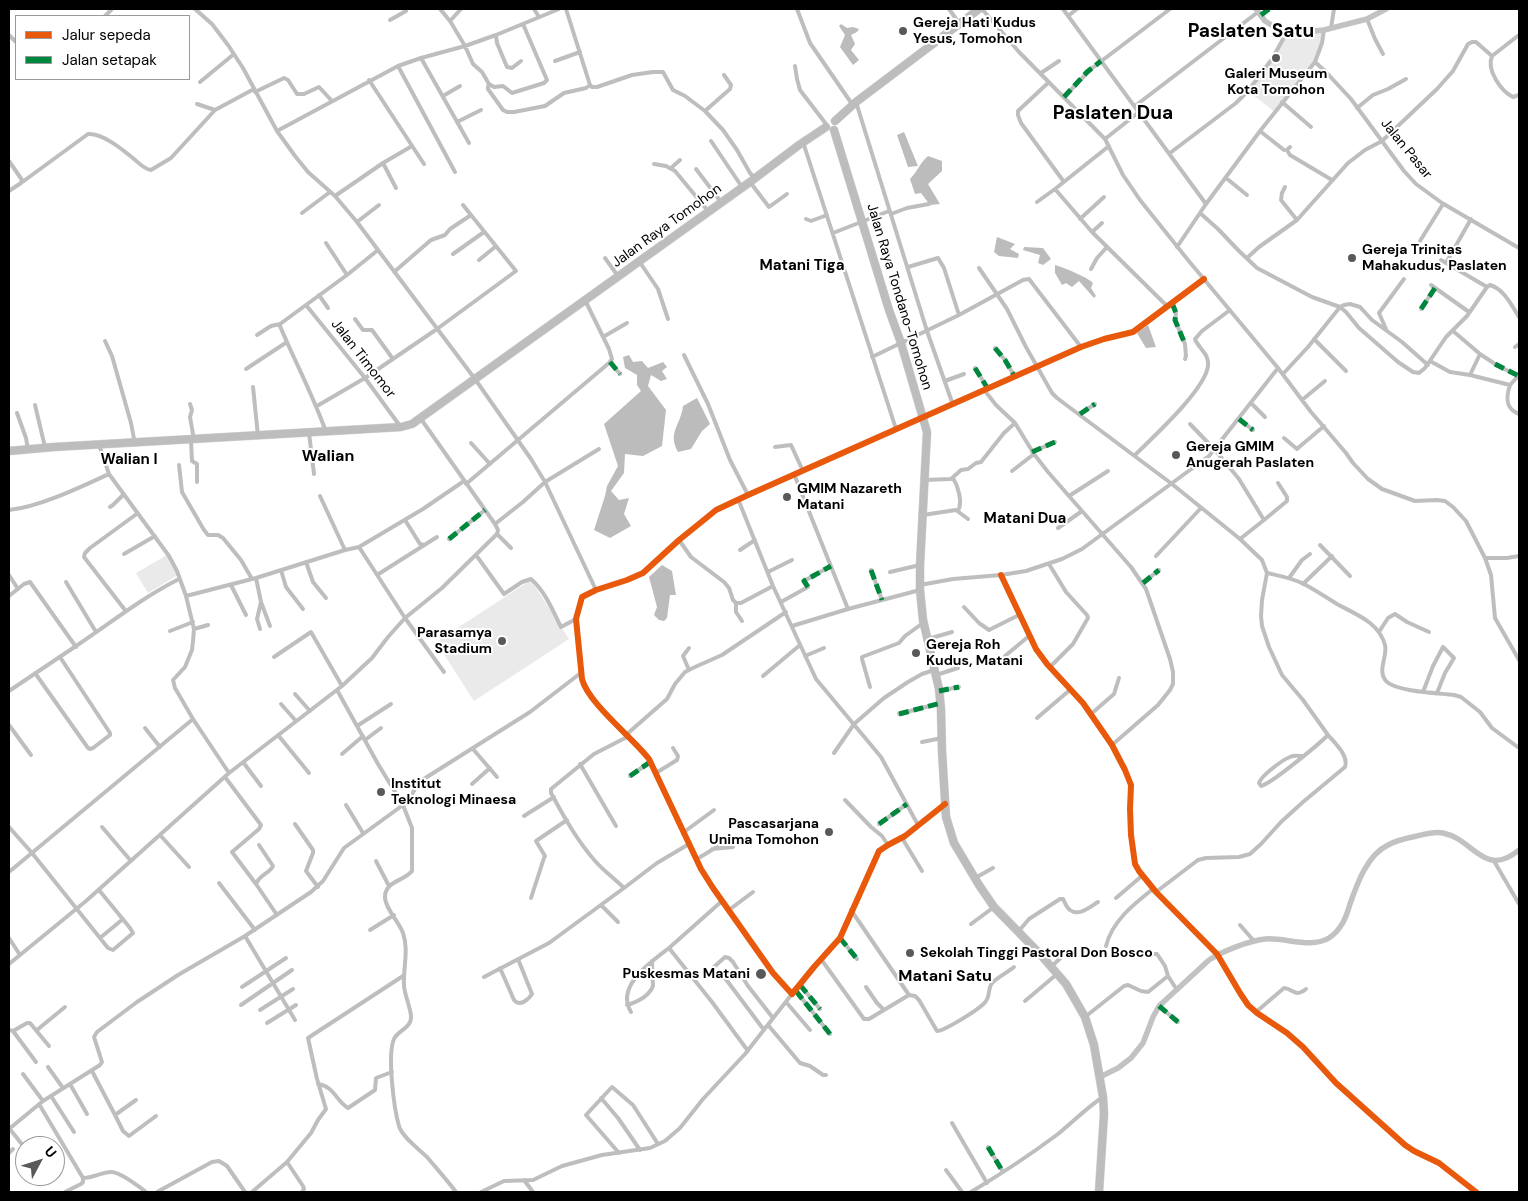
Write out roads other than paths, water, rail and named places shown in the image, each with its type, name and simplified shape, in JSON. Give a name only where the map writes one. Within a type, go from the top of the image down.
[{"type":"highway","points":[[829,127],[837,126],[835,121],[854,103],[980,9]]},
{"type":"highway","name":"Jalan Raya Tondano-Tomohon","points":[[829,127],[838,139],[889,310],[924,416],[927,432],[920,588],[926,640],[941,703],[946,817],[954,843],[994,906],[1057,974],[1071,991],[1085,1016],[1094,1045],[1103,1097],[1104,1114],[1099,1192]]},
{"type":"highway","name":"Jalan Raya Tomohon","points":[[9,451],[401,427],[412,424],[753,180],[803,142],[829,127]]},
{"type":"main road","points":[[1258,12],[1265,21],[1287,32],[1303,32],[1324,30],[1367,19],[1386,9]]},
{"type":"main road","points":[[1100,1077],[1126,1062],[1139,1049],[1160,1006],[1217,954],[1254,941],[1266,939],[1322,942],[1337,932],[1345,919],[1369,862],[1386,846],[1430,833],[1441,832],[1448,834],[1494,861],[1508,858],[1519,850]]},
{"type":"street","points":[[195,9],[212,24],[234,54],[277,131],[294,156],[308,172],[335,196],[357,222],[475,378],[531,459],[545,482],[596,590]]},
{"type":"street","points":[[440,9],[450,21],[473,64],[482,72],[489,84],[494,87],[504,86],[510,93],[544,83],[547,80],[523,24]]},
{"type":"street","points":[[450,21],[461,9]]},
{"type":"street","points":[[534,9],[539,17]]},
{"type":"street","points":[[277,131],[398,66],[496,35],[556,9]]},
{"type":"street","points":[[566,9],[590,85]]},
{"type":"street","points":[[797,9],[810,43],[854,103],[927,331],[953,405]]},
{"type":"street","points":[[948,9],[959,23]]},
{"type":"street","points":[[980,9],[1105,139],[1130,186],[1177,247],[1278,368],[1360,473],[1382,489],[1415,501],[1436,500],[1445,502],[1453,507],[1466,521],[1485,558],[1491,575],[1495,618],[1519,660]]},
{"type":"street","points":[[1063,9],[1206,204]]},
{"type":"street","points":[[1068,16],[1077,9]]},
{"type":"street","points":[[1064,98],[1087,72],[1170,9]]},
{"type":"street","points":[[1134,106],[1258,12],[1270,9]]},
{"type":"street","points":[[1331,28],[1334,9]]},
{"type":"street","points":[[390,20],[406,11]]},
{"type":"street","points":[[1367,19],[1383,54]]},
{"type":"street","points":[[1177,247],[1260,131],[1315,62],[1322,43],[1324,30]]},
{"type":"street","points":[[1170,153],[1236,103],[1248,91],[1272,59],[1287,32]]},
{"type":"street","points":[[496,35],[507,67],[512,68],[521,61]]},
{"type":"street","points":[[1519,35],[1492,56],[1490,61],[1495,79],[1507,94],[1513,97],[1519,95]]},
{"type":"street","points":[[1014,46],[1019,42]]},
{"type":"street","points":[[1247,258],[1297,220],[1332,180],[1355,158],[1382,141],[1445,82],[1461,59],[1468,44],[1476,42],[1492,56]]},
{"type":"street","points":[[556,61],[580,52]]},
{"type":"street","points":[[200,82],[234,54]]},
{"type":"street","points":[[421,58],[469,143]]},
{"type":"street","points":[[1041,73],[1059,61]]},
{"type":"street","name":"Jalan Pasar","points":[[1315,62],[1357,108],[1416,184],[1443,204],[1519,248]]},
{"type":"street","points":[[398,66],[455,172]]},
{"type":"street","points":[[795,66],[800,90],[829,127]]},
{"type":"street","points":[[590,85],[597,87],[632,75],[660,71],[665,75],[673,90],[685,96],[705,111],[723,130],[737,150],[769,207],[787,194]]},
{"type":"street","points":[[705,111],[730,89],[731,85],[724,75]]},
{"type":"street","points":[[9,191],[88,134],[96,135],[114,144],[145,169],[151,170],[171,158],[214,110],[284,78],[288,80],[298,94],[304,94],[319,87],[332,101]]},
{"type":"street","points":[[1357,108],[1373,95],[1406,79]]},
{"type":"street","points":[[370,80],[424,164]]},
{"type":"street","points":[[1050,82],[1018,111],[1018,115],[1021,123],[1064,182]]},
{"type":"street","points":[[489,84],[488,89],[500,107],[508,112],[545,106],[564,93],[586,88],[590,85]]},
{"type":"street","points":[[443,96],[460,86]]},
{"type":"street","points":[[1282,102],[1311,128]]},
{"type":"street","points":[[198,104],[214,110]]},
{"type":"street","points":[[457,122],[481,110]]},
{"type":"street","points":[[1105,139],[1139,112]]},
{"type":"street","points":[[1260,131],[1284,150]]},
{"type":"street","points":[[711,141],[742,187]]},
{"type":"street","points":[[803,142],[896,429]]},
{"type":"street","points":[[335,196],[383,163],[412,146]]},
{"type":"street","points":[[1037,202],[1109,146]]},
{"type":"street","points":[[1290,147],[1287,150],[1290,155],[1332,180]]},
{"type":"street","points":[[671,168],[680,160]]},
{"type":"street","points":[[9,161],[20,176],[21,183]]},
{"type":"street","points":[[383,163],[396,188]]},
{"type":"street","points":[[654,164],[671,168],[708,211]]},
{"type":"street","points":[[696,169],[721,202]]},
{"type":"street","points":[[1226,178],[1247,195]]},
{"type":"street","points":[[1285,187],[1281,200],[1297,220]]},
{"type":"street","points":[[1055,189],[1092,232],[1168,307]]},
{"type":"street","points":[[302,213],[330,192]]},
{"type":"street","points":[[1080,219],[1104,196]]},
{"type":"street","points":[[833,233],[862,220],[929,204]]},
{"type":"street","points":[[1420,241],[1443,204]]},
{"type":"street","points":[[317,406],[394,359],[516,271],[463,205]]},
{"type":"street","points":[[357,222],[379,206]]},
{"type":"street","points":[[1200,213],[1257,268],[1312,297],[1340,308],[1346,312],[1359,328],[1406,368],[1414,372],[1419,373],[1426,368],[1446,337],[1469,312],[1487,287]]},
{"type":"street","points":[[394,272],[431,240],[445,235],[450,229],[470,215]]},
{"type":"street","points":[[806,219],[811,221],[827,215]]},
{"type":"street","points":[[1446,263],[1471,219]]},
{"type":"street","points":[[1092,232],[1102,223]]},
{"type":"street","points":[[453,254],[484,232]]},
{"type":"street","points":[[326,243],[347,275]]},
{"type":"street","points":[[479,260],[495,247]]},
{"type":"street","points":[[1091,269],[1097,258],[1107,247]]},
{"type":"street","points":[[257,335],[271,326],[280,324],[378,250]]},
{"type":"street","points":[[605,258],[618,276]]},
{"type":"street","points":[[908,267],[938,258],[944,268],[959,315]]},
{"type":"street","points":[[1441,260],[1487,287],[1490,285],[1497,288],[1504,294],[1519,317]]},
{"type":"street","points":[[640,261],[658,289],[668,319]]},
{"type":"street","points":[[979,268],[1007,310],[1052,393],[1172,484],[1240,539],[1262,560],[1267,573],[1261,616],[1262,626],[1269,647],[1282,675],[1303,700],[1346,761],[1345,766],[1250,854],[1198,860],[1127,911],[1109,936],[1106,946]]},
{"type":"street","points":[[830,1034],[794,993],[773,974],[728,910],[701,869],[650,762],[628,735],[608,716],[583,682],[576,619],[582,597],[643,573],[716,510],[924,416],[1015,378],[1037,366],[1104,339],[1133,332],[1204,279]]},
{"type":"street","points":[[1387,331],[1379,313],[1404,279]]},
{"type":"street","points":[[872,357],[959,315],[1023,280],[1029,280],[1081,348]]},
{"type":"street","points":[[1421,309],[1433,287],[1469,312]]},
{"type":"street","points":[[319,296],[328,308]]},
{"type":"street","points":[[186,596],[254,579],[359,547],[424,509],[490,464],[605,368],[612,359],[604,336],[586,300]]},
{"type":"street","points":[[1172,303],[1176,313],[1175,320],[1185,344],[1185,359]]},
{"type":"street","points":[[1282,374],[1340,308],[1350,304],[1357,306],[1376,324],[1429,363],[1450,372],[1510,385]]},
{"type":"street","name":"Jalan Timomor","points":[[306,305],[365,378],[401,427]]},
{"type":"street","points":[[1185,344],[1195,340],[1202,331],[1230,310]]},
{"type":"street","points":[[355,319],[363,330],[372,330],[394,359]]},
{"type":"street","points":[[604,336],[627,322]]},
{"type":"street","points":[[280,324],[317,406],[326,432]]},
{"type":"street","points":[[1453,331],[1480,354],[1498,366],[1519,375],[1510,385],[1507,398],[1507,404],[1513,412],[1519,414]]},
{"type":"street","points":[[1314,339],[1346,371]]},
{"type":"street","points":[[1135,455],[1173,417],[1196,390],[1206,374],[1209,366],[1208,360],[1206,354],[1195,340]]},
{"type":"street","points":[[105,341],[112,356],[135,444]]},
{"type":"street","points":[[246,369],[287,342]]},
{"type":"street","points":[[1515,347],[1519,344]]},
{"type":"street","points":[[995,348],[1005,360],[1015,378]]},
{"type":"street","points":[[1470,375],[1480,354]]},
{"type":"street","points":[[684,355],[708,404],[730,460],[748,494]]},
{"type":"street","points":[[610,362],[620,374]]},
{"type":"street","points":[[975,368],[996,405],[1016,423],[1033,453],[1143,583],[1170,659],[1173,684],[1158,705],[1112,746]]},
{"type":"street","points":[[792,626],[954,579],[1001,576],[1026,571],[1072,555],[1209,456],[1278,368]]},
{"type":"street","points":[[945,381],[964,374]]},
{"type":"street","points":[[1302,400],[1325,381]]},
{"type":"street","points":[[252,387],[258,436]]},
{"type":"street","points":[[1251,403],[1265,417]]},
{"type":"street","points":[[190,404],[192,410],[190,417],[192,461],[197,464],[197,482]]},
{"type":"street","points":[[1080,414],[1096,404]]},
{"type":"street","points":[[35,405],[45,448]]},
{"type":"street","points":[[17,413],[26,438],[28,450]]},
{"type":"street","points":[[421,419],[495,524],[498,534],[510,548]]},
{"type":"street","points":[[1239,419],[1254,430]]},
{"type":"street","points":[[924,480],[952,478],[961,470],[981,462],[1004,434],[1016,423]]},
{"type":"street","points":[[1190,424],[1239,479],[1264,520]]},
{"type":"street","points":[[1284,438],[1297,449],[1324,426]]},
{"type":"street","points":[[309,433],[314,474]]},
{"type":"street","points":[[471,442],[490,464]]},
{"type":"street","points":[[1012,471],[1033,453],[1055,442]]},
{"type":"street","points":[[99,445],[109,474],[169,556],[180,579],[193,622],[194,641],[188,662],[173,680],[175,688],[229,773]]},
{"type":"street","points":[[775,447],[791,445],[803,471]]},
{"type":"street","points":[[495,524],[545,482],[599,449]]},
{"type":"street","points":[[179,465],[182,492],[208,535],[218,534],[239,556],[254,579],[270,626]]},
{"type":"street","points":[[1069,496],[1108,472]]},
{"type":"street","points":[[9,510],[30,506],[72,491],[109,474]]},
{"type":"street","points":[[794,474],[848,609]]},
{"type":"street","points":[[952,478],[956,482],[961,504],[958,511]]},
{"type":"street","points":[[1240,539],[1287,501],[1287,497],[1278,483]]},
{"type":"street","points":[[110,507],[124,494]]},
{"type":"street","points":[[320,496],[345,550]]},
{"type":"street","points":[[738,499],[773,586],[816,679],[881,757],[918,825]]},
{"type":"street","points":[[1156,556],[1201,508]]},
{"type":"street","points":[[449,539],[485,510]]},
{"type":"street","points":[[923,515],[952,510],[958,511],[968,519]]},
{"type":"street","points":[[1058,528],[1082,511]]},
{"type":"street","points":[[126,610],[84,557],[90,548],[138,513]]},
{"type":"street","points":[[405,520],[420,544],[424,545]]},
{"type":"street","points":[[9,964],[77,910],[229,773],[342,686],[372,658],[405,618],[442,588],[498,534]]},
{"type":"street","points":[[124,554],[155,536]]},
{"type":"street","points":[[377,575],[437,537]]},
{"type":"street","points":[[679,540],[691,557],[729,588],[736,603],[736,612],[742,621]]},
{"type":"street","points":[[740,550],[755,540]]},
{"type":"street","points":[[1320,545],[1350,576]]},
{"type":"street","points":[[359,547],[405,618],[444,672]]},
{"type":"street","points":[[1288,578],[1302,560],[1310,554]]},
{"type":"street","points":[[476,555],[504,594],[522,582],[531,579],[543,594],[561,627],[576,619]]},
{"type":"street","points":[[1303,584],[1332,556]]},
{"type":"street","points":[[1485,558],[1519,556]]},
{"type":"street","points":[[768,572],[792,560]]},
{"type":"street","points":[[306,562],[313,582],[326,598]]},
{"type":"street","points":[[1049,564],[1066,592],[1088,618],[1073,644],[1050,667]]},
{"type":"street","points":[[890,572],[920,565]]},
{"type":"street","points":[[781,602],[808,587],[804,581],[831,566]]},
{"type":"street","points":[[281,570],[286,587],[303,609]]},
{"type":"street","points":[[871,570],[882,600]]},
{"type":"street","points":[[1143,583],[1159,570]]},
{"type":"street","points":[[1267,573],[1303,584],[1364,618],[1379,632],[1385,646],[1382,667],[1386,681],[1397,687],[1454,695],[1462,698],[1480,712],[1492,728],[1519,748]]},
{"type":"street","points":[[9,575],[18,589]]},
{"type":"street","points":[[1001,576],[1036,649],[1091,714],[1112,746],[1130,781],[1130,819],[1135,864],[1142,875],[1154,890],[1217,954],[1240,993],[1256,1012],[1302,1047],[1336,1083],[1405,1145],[1439,1163],[1476,1192]]},
{"type":"street","points":[[9,691],[76,647],[126,610],[180,579]]},
{"type":"street","points":[[9,596],[28,582],[31,583],[76,647]]},
{"type":"street","points":[[66,582],[96,632]]},
{"type":"street","points":[[232,585],[246,615]]},
{"type":"street","points":[[736,603],[741,603],[773,586]]},
{"type":"street","points":[[260,629],[257,619],[261,602]]},
{"type":"street","points":[[964,607],[979,623],[989,630],[1019,615]]},
{"type":"street","points":[[624,888],[597,864],[566,820],[551,789],[594,754],[628,735],[667,699],[680,678],[689,670],[722,655],[786,612]]},
{"type":"street","points":[[1379,632],[1388,618],[1395,614],[1429,632]]},
{"type":"street","points":[[170,631],[193,622]]},
{"type":"street","points":[[870,687],[862,657],[899,643],[905,636],[923,623]]},
{"type":"street","points":[[194,629],[208,625]]},
{"type":"street","points":[[274,657],[311,632],[342,686]]},
{"type":"street","points":[[926,640],[952,632]]},
{"type":"street","points":[[1005,656],[1029,636]]},
{"type":"street","points":[[763,676],[800,645]]},
{"type":"street","points":[[1424,692],[1442,646],[1454,658],[1445,673],[1437,693]]},
{"type":"street","points":[[688,648],[683,656],[689,670]]},
{"type":"street","points":[[805,656],[824,648]]},
{"type":"street","points":[[35,673],[88,748],[93,748],[110,733],[60,657]]},
{"type":"street","points":[[834,753],[854,724],[884,698],[922,674],[958,668]]},
{"type":"street","points":[[9,1129],[51,1096],[100,1066],[102,1062],[94,1042],[96,1032],[178,975],[256,930],[318,887],[339,853],[350,842],[403,805],[419,782],[530,712],[582,672]]},
{"type":"street","points":[[1091,714],[1114,694],[1119,678]]},
{"type":"street","points":[[939,691],[958,687]]},
{"type":"street","points":[[1037,718],[1071,689]]},
{"type":"street","points":[[337,690],[403,805],[412,828],[413,868],[409,875],[389,886],[385,895],[406,941],[403,976],[410,1019],[410,1023],[397,1035],[392,1044],[391,1057],[396,1112],[402,1132],[456,1192]]},
{"type":"street","points":[[295,694],[310,711]]},
{"type":"street","points":[[899,714],[941,703]]},
{"type":"street","points":[[281,704],[296,721]]},
{"type":"street","points":[[357,726],[391,704]]},
{"type":"street","points":[[9,872],[193,719]]},
{"type":"street","points":[[9,725],[31,755]]},
{"type":"street","points":[[145,728],[160,747]]},
{"type":"street","points":[[342,754],[381,728]]},
{"type":"street","points":[[278,735],[310,773]]},
{"type":"street","points":[[1302,756],[1287,758],[1259,780],[1261,786],[1265,785],[1302,756],[1328,735]]},
{"type":"street","points":[[922,742],[942,738]]},
{"type":"street","points":[[656,773],[677,760],[678,756],[673,748]]},
{"type":"street","points":[[472,749],[497,777]]},
{"type":"street","points":[[243,762],[261,786]]},
{"type":"street","points":[[630,776],[650,762]]},
{"type":"street","points":[[580,764],[616,826]]},
{"type":"street","points":[[472,784],[490,768]]},
{"type":"street","points":[[225,777],[261,824],[259,830],[232,852],[277,915]]},
{"type":"street","points":[[524,816],[554,797]]},
{"type":"street","points":[[845,800],[888,844]]},
{"type":"street","points":[[878,824],[907,804]]},
{"type":"street","points":[[481,1192],[504,1181],[538,1178],[553,1170],[602,1155],[650,1148],[665,1142],[680,1128],[703,1099],[748,1051],[840,938],[851,910],[878,854],[888,844],[902,838],[945,804]]},
{"type":"street","points":[[346,806],[364,833]]},
{"type":"street","points":[[684,832],[714,810]]},
{"type":"street","points":[[531,898],[544,858],[536,840],[566,820]]},
{"type":"street","points":[[295,824],[313,850],[314,854],[306,871],[318,887]]},
{"type":"street","points":[[102,827],[131,862]]},
{"type":"street","points":[[9,829],[32,853],[100,938],[113,950],[129,938],[132,935],[132,931],[99,890]]},
{"type":"street","points":[[160,835],[189,867]]},
{"type":"street","points":[[697,859],[712,850],[723,839],[729,837]]},
{"type":"street","points":[[902,838],[922,871]]},
{"type":"street","points":[[256,884],[257,880],[271,870],[273,866],[259,844]]},
{"type":"street","points":[[484,977],[549,943],[657,863],[689,844]]},
{"type":"street","points":[[712,850],[733,847]]},
{"type":"street","points":[[376,860],[389,886]]},
{"type":"street","points":[[1494,861],[1519,904]]},
{"type":"street","points":[[975,878],[993,868]]},
{"type":"street","points":[[1116,898],[1142,875]]},
{"type":"street","points":[[219,883],[256,930]]},
{"type":"street","points":[[728,910],[753,892]]},
{"type":"street","points":[[1018,932],[1029,919],[1060,899],[1063,900],[1070,910],[1076,913],[1098,902]]},
{"type":"street","points":[[631,1012],[627,1005],[627,996],[630,987],[642,970],[722,901]]},
{"type":"street","points":[[601,905],[618,922]]},
{"type":"street","points":[[971,924],[994,906]]},
{"type":"street","points":[[851,910],[909,995],[917,997],[935,1029],[939,1031],[963,1018],[984,1003],[988,998],[992,983],[1014,967]]},
{"type":"street","points":[[370,930],[394,915]]},
{"type":"street","points":[[100,938],[123,919]]},
{"type":"street","points":[[1240,925],[1254,941]]},
{"type":"street","points":[[245,936],[295,1020]]},
{"type":"street","points":[[9,938],[20,955]]},
{"type":"street","points":[[840,938],[857,959]]},
{"type":"street","points":[[669,948],[748,1051]]},
{"type":"street","points":[[1051,967],[1069,950]]},
{"type":"street","points":[[1148,957],[1152,954],[1157,954],[1177,990]]},
{"type":"street","points":[[714,967],[725,957],[733,962],[748,986],[773,1018]]},
{"type":"street","points":[[242,987],[286,958]]},
{"type":"street","points":[[500,968],[514,1000],[520,1004],[532,994],[518,959]]},
{"type":"street","points":[[821,960],[864,1019],[909,995]]},
{"type":"street","points":[[627,1005],[652,990],[652,961]]},
{"type":"street","points":[[241,1005],[292,970]]},
{"type":"street","points":[[1025,1001],[1057,974]]},
{"type":"street","points":[[252,1192],[287,1162],[311,1133],[326,1109],[318,1084],[308,1038],[403,976]]},
{"type":"street","points":[[1085,1016],[1124,986],[1128,985],[1148,992],[1168,976]]},
{"type":"street","points":[[725,978],[764,1030]]},
{"type":"street","points":[[800,985],[820,1009]]},
{"type":"street","points":[[866,987],[884,1010]]},
{"type":"street","points":[[1256,1012],[1284,988],[1297,994],[1306,989]]},
{"type":"street","points":[[260,1010],[293,989]]},
{"type":"street","points":[[786,1002],[810,1030]]},
{"type":"street","points":[[267,1023],[296,1005]]},
{"type":"street","points":[[1160,1006],[1178,1022]]},
{"type":"street","points":[[37,1030],[65,1007]]},
{"type":"street","points":[[36,1062],[11,1030],[28,1022],[37,1030],[49,1046]]},
{"type":"street","points":[[768,1025],[800,1063],[826,1075]]},
{"type":"street","points":[[48,1067],[63,1088]]},
{"type":"street","points":[[92,1071],[123,1131],[129,1136],[156,1116]]},
{"type":"street","points":[[318,1084],[331,1089],[344,1106],[348,1108],[375,1090],[376,1078],[392,1072]]},
{"type":"street","points":[[23,1074],[83,1178],[81,1184],[65,1192]]},
{"type":"street","points":[[70,1084],[87,1114]]},
{"type":"street","points":[[619,1153],[586,1115],[612,1087],[633,1106],[658,1144]]},
{"type":"street","points":[[51,1096],[74,1132]]},
{"type":"street","points":[[971,1192],[1058,1134],[1103,1097]]},
{"type":"street","points":[[601,1098],[618,1118],[640,1150]]},
{"type":"street","points":[[115,1115],[136,1100]]},
{"type":"street","points":[[952,1123],[987,1183]]},
{"type":"street","points":[[988,1147],[1003,1172]]},
{"type":"street","points":[[9,1153],[13,1149]]},
{"type":"street","points":[[157,1192],[212,1162],[219,1161],[227,1166],[245,1192]]},
{"type":"street","points":[[287,1162],[303,1186],[302,1192]]},
{"type":"street","points":[[946,1170],[962,1192]]},
{"type":"street","points":[[83,1178],[95,1177],[109,1172],[119,1173],[146,1192]]},
{"type":"street","points":[[524,1180],[533,1192]]},
{"type":"place","name":"Gereja Hati Kudus Yesus, Tomohon","points":[[903,31]]},
{"type":"place","name":"Galeri Museum Kota Tomohon","points":[[1276,58]]},
{"type":"place","name":"Gereja Trinitas Mahakudus, Paslaten","points":[[1352,258]]},
{"type":"place","name":"Gereja GMIM Anugerah Paslaten","points":[[1176,455]]},
{"type":"place","name":"GMIM Nazareth Matani","points":[[787,497]]},
{"type":"place","name":"Parasamya Stadium","points":[[502,641]]},
{"type":"place","name":"Gereja Roh Kudus, Matani","points":[[916,653]]},
{"type":"place","name":"Institut Teknologi Minaesa","points":[[381,792]]},
{"type":"place","name":"Pascasarjana Unima Tomohon","points":[[829,832]]},
{"type":"place","name":"Sekolah Tinggi Pastoral Don Bosco","points":[[910,953]]},
{"type":"place","name":"Puskesmas Matani","points":[[761,974]]},
{"type":"district","name":"Paslaten Satu","points":[[1251,32]]},
{"type":"district","name":"Paslaten Dua","points":[[1113,114]]},
{"type":"district","name":"Matani Tiga","points":[[802,266]]},
{"type":"district","name":"Walian","points":[[328,457]]},
{"type":"district","name":"Walian I","points":[[129,460]]},
{"type":"district","name":"Matani Dua","points":[[1025,519]]},
{"type":"district","name":"Matani Satu","points":[[945,977]]}]
